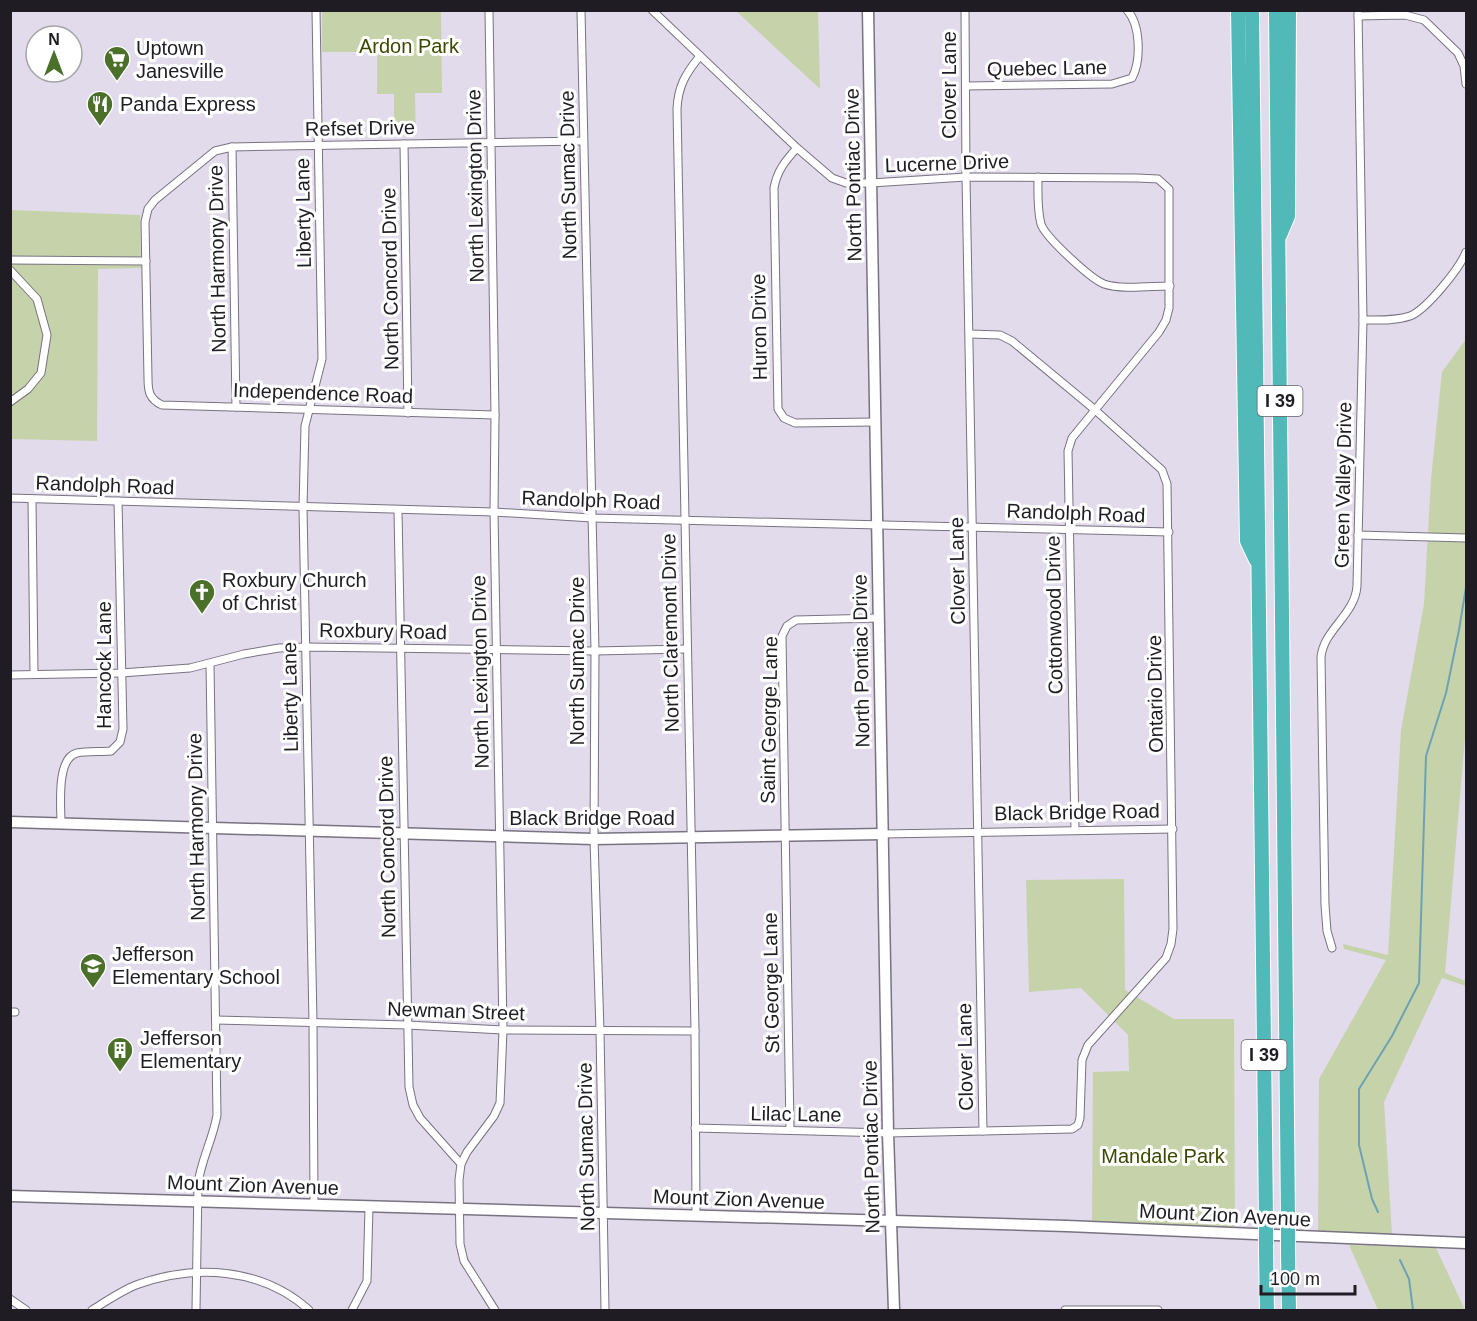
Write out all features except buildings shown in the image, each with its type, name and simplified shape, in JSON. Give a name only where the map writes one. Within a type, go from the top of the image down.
[{"type":"highway","points":[[1238,10],[1247,541],[1258,565]]},
{"type":"highway","name":"I 39","points":[[1252,10],[1267,1311]]},
{"type":"highway","name":"I 39","points":[[1276,10],[1289,1311]]},
{"type":"highway","points":[[1278,239],[1288,216],[1289,10]]},
{"type":"street","name":"Liberty Lane","points":[[314,1205],[303,508],[304,446],[322,359],[316,10]]},
{"type":"street","name":"North Lexington Drive","points":[[489,10],[495,415],[494,513],[503,1030],[500,1103],[494,1116],[467,1152],[461,1164],[459,1208],[460,1244],[464,1261],[495,1311]]},
{"type":"street","name":"North Sumac Drive","points":[[581,10],[595,651],[594,838],[605,1311]]},
{"type":"street","name":"Lucerne Drive","points":[[652,10],[797,148],[832,178],[846,183],[966,177],[1038,177],[1145,178],[1158,179],[1165,184]]},
{"type":"street","name":"North Pontiac Drive","points":[[867,10],[888,1133],[894,1311]]},
{"type":"street","name":"Clover Lane","points":[[965,10],[983,1131]]},
{"type":"street","name":"Quebec Lane","points":[[966,86],[1112,84],[1132,78],[1136,70],[1137,46],[1135,24],[1127,10]]},
{"type":"street","points":[[1358,13],[1410,15],[1424,20],[1458,52],[1464,66],[1467,84]]},
{"type":"street","name":"Green Valley Drive","points":[[1332,948],[1327,931],[1325,904],[1321,657],[1325,641],[1348,613],[1355,600],[1357,586],[1362,320],[1358,13]]},
{"type":"street","name":"North Claremont Drive","points":[[696,1215],[695,1030],[677,95],[681,82],[700,56]]},
{"type":"street","name":"Refset Drive","points":[[146,261],[145,222],[148,210],[155,200],[215,151],[232,147],[583,141]]},
{"type":"street","name":"North Concord Drive","points":[[404,144],[408,413]]},
{"type":"street","name":"North Harmony Drive","points":[[232,147],[236,407]]},
{"type":"street","name":"Huron Drive","points":[[797,148],[782,165],[774,188],[778,409],[784,418],[795,423],[875,422]]},
{"type":"street","points":[[1038,177],[1039,214],[1042,226],[1049,237],[1093,277],[1104,284],[1116,286],[1170,286]]},
{"type":"street","name":"Cottonwood Drive","points":[[1075,829],[1068,451],[1072,438],[1159,332],[1166,320],[1170,286],[1170,196],[1165,184]]},
{"type":"street","points":[[1362,320],[1395,320],[1422,309],[1460,267],[1467,252]]},
{"type":"street","points":[[10,260],[146,261]]},
{"type":"street","points":[[18,276],[19,267],[24,260]]},
{"type":"street","name":"Independence Road","points":[[146,261],[148,391],[151,398],[162,405],[495,415]]},
{"type":"street","points":[[10,270],[37,299],[47,335],[41,373],[28,389],[10,402]]},
{"type":"street","name":"Ontario Drive","points":[[970,334],[1000,335],[1012,340],[1162,470],[1167,484],[1173,829],[1171,944],[1166,958],[1088,1045],[1082,1060],[1080,1118],[1076,1127]]},
{"type":"street","name":"Randolph Road","points":[[10,498],[592,518],[1169,532]]},
{"type":"street","points":[[32,499],[34,674]]},
{"type":"street","name":"Hancock Lane","points":[[61,823],[63,768],[67,759],[75,753],[111,751],[120,742],[123,729],[118,501]]},
{"type":"street","name":"North Concord Drive","points":[[398,511],[409,1088],[413,1105],[420,1118],[461,1164]]},
{"type":"street","points":[[1358,535],[1465,538]]},
{"type":"street","name":"Saint George Lane","points":[[785,836],[782,636],[787,626],[796,620],[879,618]]},
{"type":"street","name":"Roxbury Road","points":[[10,675],[122,673],[190,668],[244,654],[279,648],[401,647],[595,651],[687,649]]},
{"type":"street","name":"North Harmony Drive","points":[[196,1311],[195,1272],[200,1169],[215,1130],[217,1115],[210,664]]},
{"type":"street","name":"Black Bridge Road","points":[[10,822],[594,838],[1173,829]]},
{"type":"street","name":"St George Lane","points":[[785,836],[790,1131]]},
{"type":"street","name":"Newman Street","points":[[216,1020],[503,1030],[695,1030]]},
{"type":"street","name":"Lilac Lane","points":[[695,1128],[888,1133],[1063,1131],[1076,1127]]},
{"type":"street","name":"Mount Zion Avenue","points":[[10,1196],[1092,1227],[1467,1243]]},
{"type":"street","points":[[352,1311],[367,1281],[369,1207]]},
{"type":"street","points":[[92,1311],[134,1286],[195,1272],[233,1274],[253,1278],[286,1294],[309,1311]]},
{"type":"street","points":[[10,1299],[26,1311]]},
{"type":"street","points":[[1065,1311],[1158,1311]]},
{"type":"green space","name":"Ardon Park","points":[[322,11],[441,11],[442,93],[415,93],[416,135],[394,136],[394,94],[377,94],[377,52],[322,52]]},
{"type":"green space","points":[[736,11],[818,11],[820,89]]},
{"type":"green space","points":[[11,210],[140,215],[141,268],[98,269],[97,441],[11,439]]},
{"type":"green space","points":[[1466,339],[1466,726],[1445,973],[1466,981],[1466,986],[1442,978],[1384,1102],[1392,1234],[1318,1231],[1319,1079],[1386,960],[1344,949],[1343,944],[1388,955],[1401,730],[1424,604],[1431,479],[1442,372]]},
{"type":"green space","name":"Mandale Park","points":[[1124,879],[1125,990],[1174,1019],[1234,1019],[1235,1234],[1092,1227],[1093,1072],[1129,1071],[1128,1035],[1081,988],[1029,992],[1026,880]]},
{"type":"green space","points":[[1349,1245],[1436,1248],[1465,1310],[1378,1310]]},
{"type":"waterway","points":[[1378,1212],[1372,1199],[1359,1145],[1359,1089],[1392,1036],[1419,983],[1426,756],[1446,693],[1459,630],[1466,587],[1466,562]]},
{"type":"waterway","points":[[1400,1260],[1409,1279],[1413,1310]]},
{"type":"place","name":"Uptown Janesville","points":[[117,82]]},
{"type":"place","name":"Panda Express","points":[[100,127]]},
{"type":"place","name":"Roxbury Church of Christ","points":[[202,615]]},
{"type":"place","name":"Jefferson Elementary School","points":[[93,989]]},
{"type":"place","name":"Jefferson Elementary","points":[[120,1073]]}]
